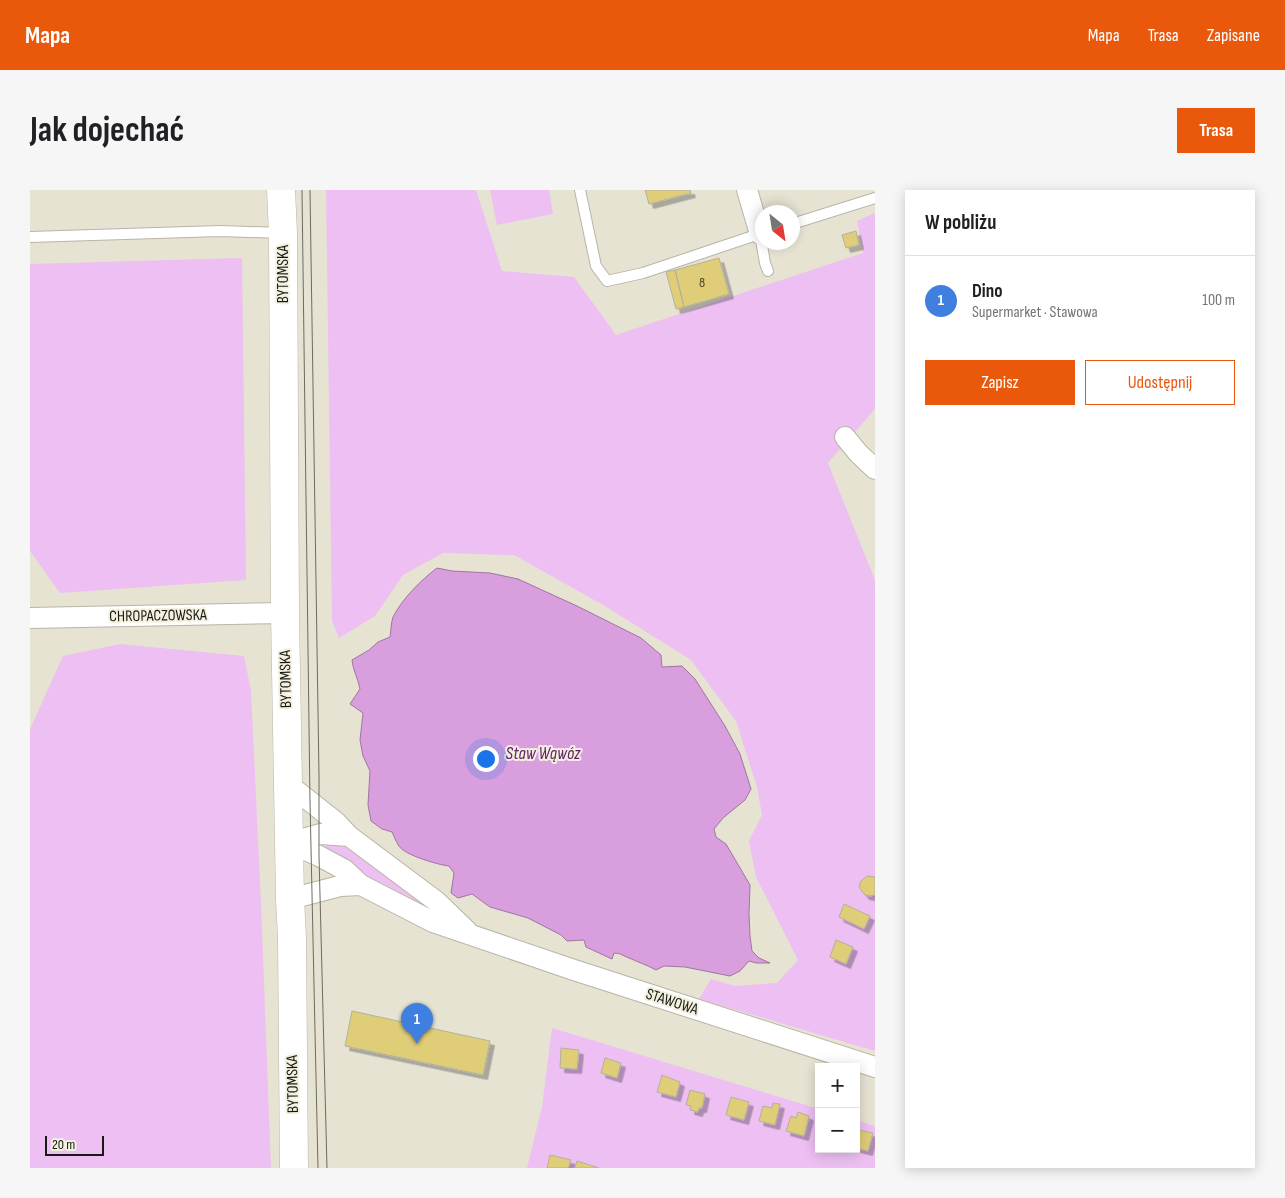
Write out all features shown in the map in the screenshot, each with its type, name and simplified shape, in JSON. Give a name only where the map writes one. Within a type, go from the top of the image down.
[{"type":"main road","name":"BYTOMSKA","points":[[281,190],[283,233],[285,613],[292,938],[294,1168]]},
{"type":"street","points":[[748,190],[755,214]]},
{"type":"street","points":[[844,437],[875,469]]},
{"type":"street","name":"CHROPACZOWSKA","points":[[30,618],[285,613]]},
{"type":"street","points":[[288,784],[336,822],[349,836],[436,901],[470,934]]},
{"type":"street","points":[[289,843],[320,834],[349,836]]},
{"type":"street","name":"STAWOWA","points":[[289,843],[345,870],[361,885],[433,922],[574,970],[875,1067]]},
{"type":"street","points":[[290,899],[340,886],[361,885]]},
{"type":"lane","points":[[580,190],[596,266],[607,281],[643,273],[755,236]]},
{"type":"lane","points":[[800,221],[875,198]]},
{"type":"lane","points":[[30,237],[220,231],[283,233]]},
{"type":"lane","points":[[763,250],[768,271]]},
{"type":"shaded area","points":[[326,190],[476,190],[502,271],[574,277],[616,335],[863,253],[857,221],[875,213],[875,409],[828,463],[875,580],[875,1051],[699,999],[711,979],[735,986],[777,983],[798,960],[756,877],[749,841],[762,815],[757,787],[736,721],[691,660],[605,606],[514,555],[443,553],[403,575],[375,616],[339,638],[332,621]]},
{"type":"shaded area","points":[[490,190],[549,190],[553,214],[497,225]]},
{"type":"shaded area","points":[[242,258],[246,580],[60,593],[30,551],[30,264]]},
{"type":"shaded area","points":[[120,644],[244,656],[251,691],[271,1168],[30,1168],[30,729],[63,656]]},
{"type":"shaded area","points":[[335,844],[349,848],[431,909],[427,912],[331,856],[325,848]]},
{"type":"shaded area","points":[[552,1028],[815,1108],[815,1153],[860,1153],[860,1121],[875,1126],[875,1168],[527,1168],[542,1107]]},
{"type":"water","name":"Staw Wąwóz","points":[[437,568],[452,571],[490,573],[518,579],[641,638],[661,655],[662,667],[682,666],[695,679],[725,726],[740,754],[751,789],[745,800],[723,818],[714,829],[716,837],[726,844],[750,885],[749,914],[752,951],[759,958],[770,963],[749,961],[740,971],[730,976],[685,967],[664,966],[656,970],[616,953],[614,953],[612,959],[586,947],[584,940],[567,941],[561,935],[528,918],[490,907],[472,894],[458,898],[451,893],[454,873],[449,866],[430,862],[408,853],[399,846],[392,832],[382,829],[371,821],[368,805],[370,771],[363,756],[360,740],[363,713],[350,704],[360,689],[352,660],[378,642],[390,637],[393,617],[401,603],[418,584]]},
{"type":"building","points":[[645,190],[690,190],[691,193],[649,204]]},
{"type":"building","points":[[856,231],[859,245],[846,248],[842,235]]},
{"type":"building","points":[[719,258],[729,294],[684,307],[675,270]]},
{"type":"building","points":[[675,270],[684,307],[676,309],[666,272]]},
{"type":"building","points":[[867,876],[875,877],[875,895],[865,895],[859,886],[861,881]]},
{"type":"building","points":[[844,904],[870,916],[864,929],[839,917]]},
{"type":"building","points":[[836,940],[853,947],[846,964],[830,957]]},
{"type":"building","points":[[352,1011],[490,1041],[483,1075],[345,1046]]},
{"type":"building","points":[[561,1048],[579,1050],[577,1069],[560,1068]]},
{"type":"building","points":[[605,1058],[621,1063],[617,1078],[601,1073]]},
{"type":"building","points":[[662,1075],[680,1082],[676,1097],[657,1092]]},
{"type":"building","points":[[690,1090],[705,1094],[702,1108],[699,1108],[698,1112],[690,1110],[691,1106],[686,1105]]},
{"type":"building","points":[[731,1097],[749,1102],[744,1120],[726,1115]]},
{"type":"building","points":[[773,1103],[780,1104],[775,1125],[759,1121],[763,1106],[772,1108]]},
{"type":"building","points":[[798,1112],[809,1116],[804,1136],[786,1131],[791,1116],[796,1118]]},
{"type":"building","points":[[860,1130],[873,1133],[868,1151],[860,1149]]},
{"type":"building","points":[[550,1155],[571,1160],[568,1168],[547,1168]]},
{"type":"building","points":[[577,1161],[599,1168],[575,1168]]},
{"type":"tram line","points":[[302,190],[310,802],[318,1168]]},
{"type":"tram line","points":[[310,190],[319,856],[327,1168]]},
{"type":"place","name":"Dino","points":[[417,1044]]}]
